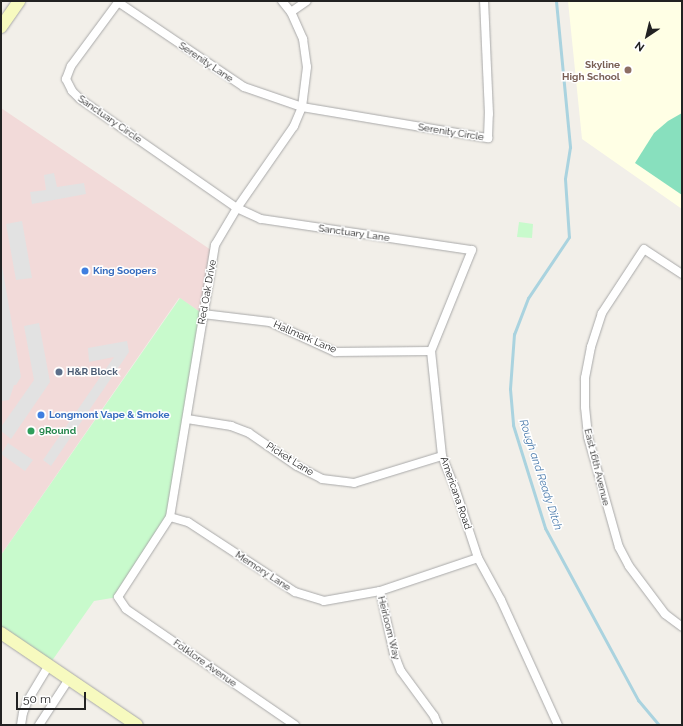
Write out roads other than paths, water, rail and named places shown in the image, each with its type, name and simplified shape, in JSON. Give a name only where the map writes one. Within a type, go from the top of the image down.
[{"type":"main road","points":[[1,27],[19,1]]},
{"type":"main road","points":[[1,633],[137,725]]},
{"type":"street","name":"Red Oak Drive","points":[[118,598],[170,517],[187,419],[202,314],[215,245],[237,208],[294,126],[302,107],[307,67],[303,39],[290,12],[282,1]]},
{"type":"street","points":[[290,12],[307,1]]},
{"type":"street","name":"Serenity Circle","points":[[302,107],[488,138],[484,1]]},
{"type":"street","name":"Serenity Lane","points":[[118,2],[244,87],[302,107]]},
{"type":"street","name":"Sanctuary Circle","points":[[118,2],[71,66],[66,79],[72,91],[80,99],[237,208]]},
{"type":"street","name":"Sanctuary Lane","points":[[237,208],[261,219],[472,250]]},
{"type":"street","name":"East 16th Avenue","points":[[682,274],[644,249],[602,313],[591,347],[585,378],[584,407],[588,437],[619,547],[629,566],[665,614],[682,627]]},
{"type":"street","name":"Americana Road","points":[[472,250],[431,351],[442,456],[455,488],[478,558],[502,600],[558,725]]},
{"type":"street","name":"Hallmark Lane","points":[[202,314],[270,322],[335,352],[431,351]]},
{"type":"street","name":"Picket Lane","points":[[187,419],[231,426],[250,433],[297,466],[322,478],[354,483],[442,456]]},
{"type":"street","name":"Memory Lane","points":[[170,517],[188,522],[295,592],[324,601],[380,591],[478,558]]},
{"type":"street","name":"Heirloom Way","points":[[380,591],[394,654],[401,671],[434,716],[438,725]]},
{"type":"street","name":"Folklore Avenue","points":[[118,598],[126,609],[295,725]]},
{"type":"street","points":[[21,725],[23,713],[28,700],[49,665]]},
{"type":"street","points":[[39,725],[69,679]]},
{"type":"waterway","name":"Rough and Ready Ditch","points":[[556,1],[570,147],[565,179],[569,237],[528,298],[514,334],[510,389],[513,425],[545,528],[638,700],[659,725]]},
{"type":"place","name":"Skyline High School","points":[[628,70]]},
{"type":"place","name":"King Soopers","points":[[85,271]]},
{"type":"place","name":"H&R Block","points":[[59,372]]},
{"type":"place","name":"Longmont Vape & Smoke","points":[[41,415]]},
{"type":"place","name":"9Round","points":[[31,431]]}]
